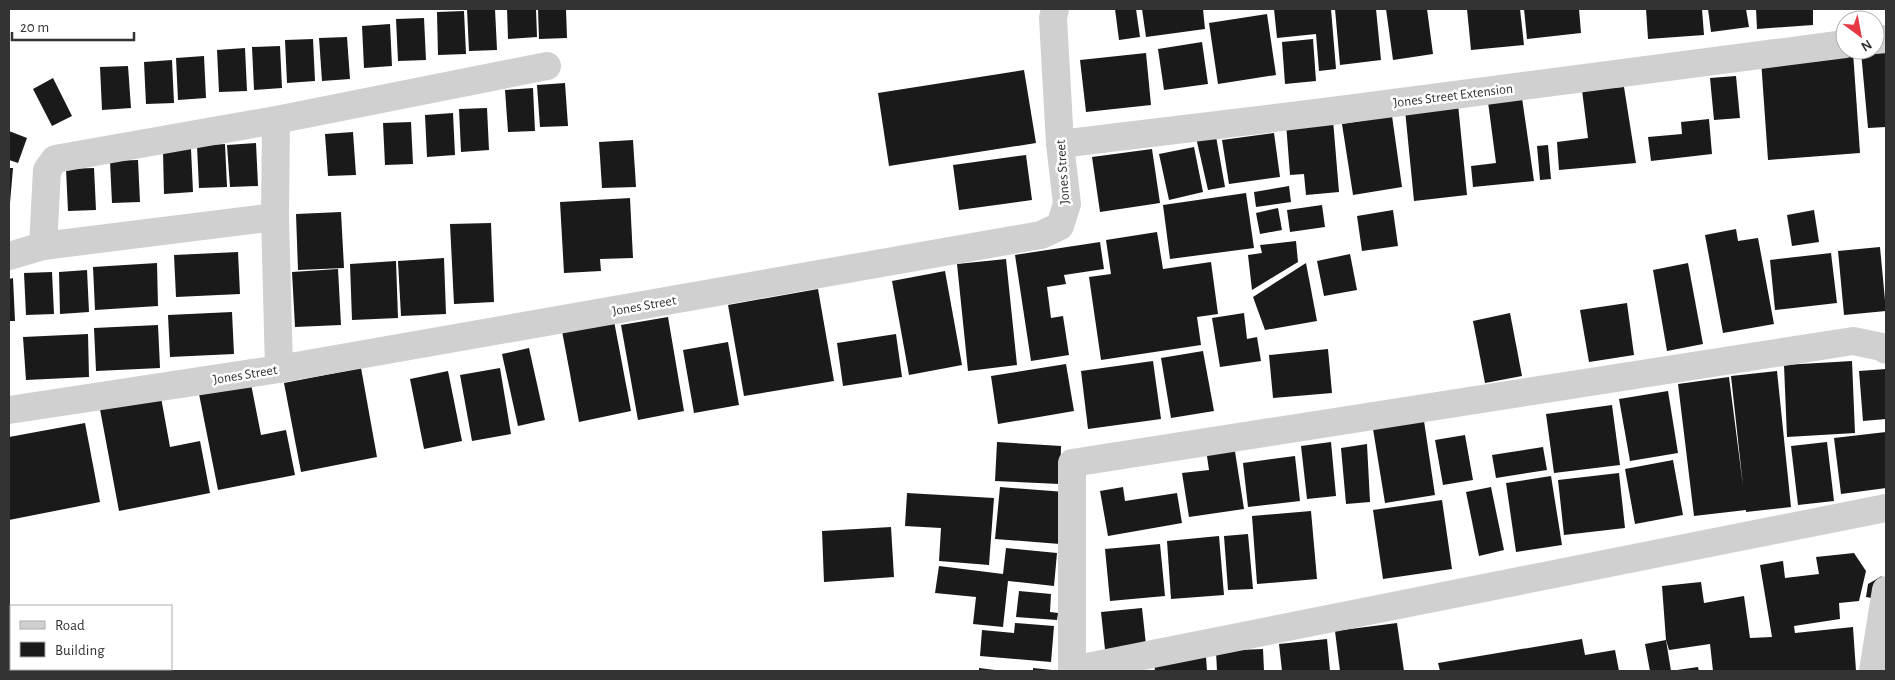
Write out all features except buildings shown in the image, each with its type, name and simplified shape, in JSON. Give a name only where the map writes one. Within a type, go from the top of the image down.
[{"type":"street","name":"Jones Street","points":[[9,410],[279,368],[1041,235],[1060,226],[1067,204],[1060,144],[1052,18],[1055,9]]},
{"type":"street","name":"Jones Street Extension","points":[[1060,144],[1332,111],[1835,45]]},
{"type":"street","points":[[43,246],[48,170],[55,159],[276,120],[547,66]]},
{"type":"street","points":[[276,120],[275,217],[279,368]]},
{"type":"street","points":[[9,256],[43,246],[275,217]]},
{"type":"street","points":[[1886,350],[1882,347],[1853,341],[1072,463],[1072,670],[1886,508]]},
{"type":"street","points":[[1873,671],[1886,590]]}]
